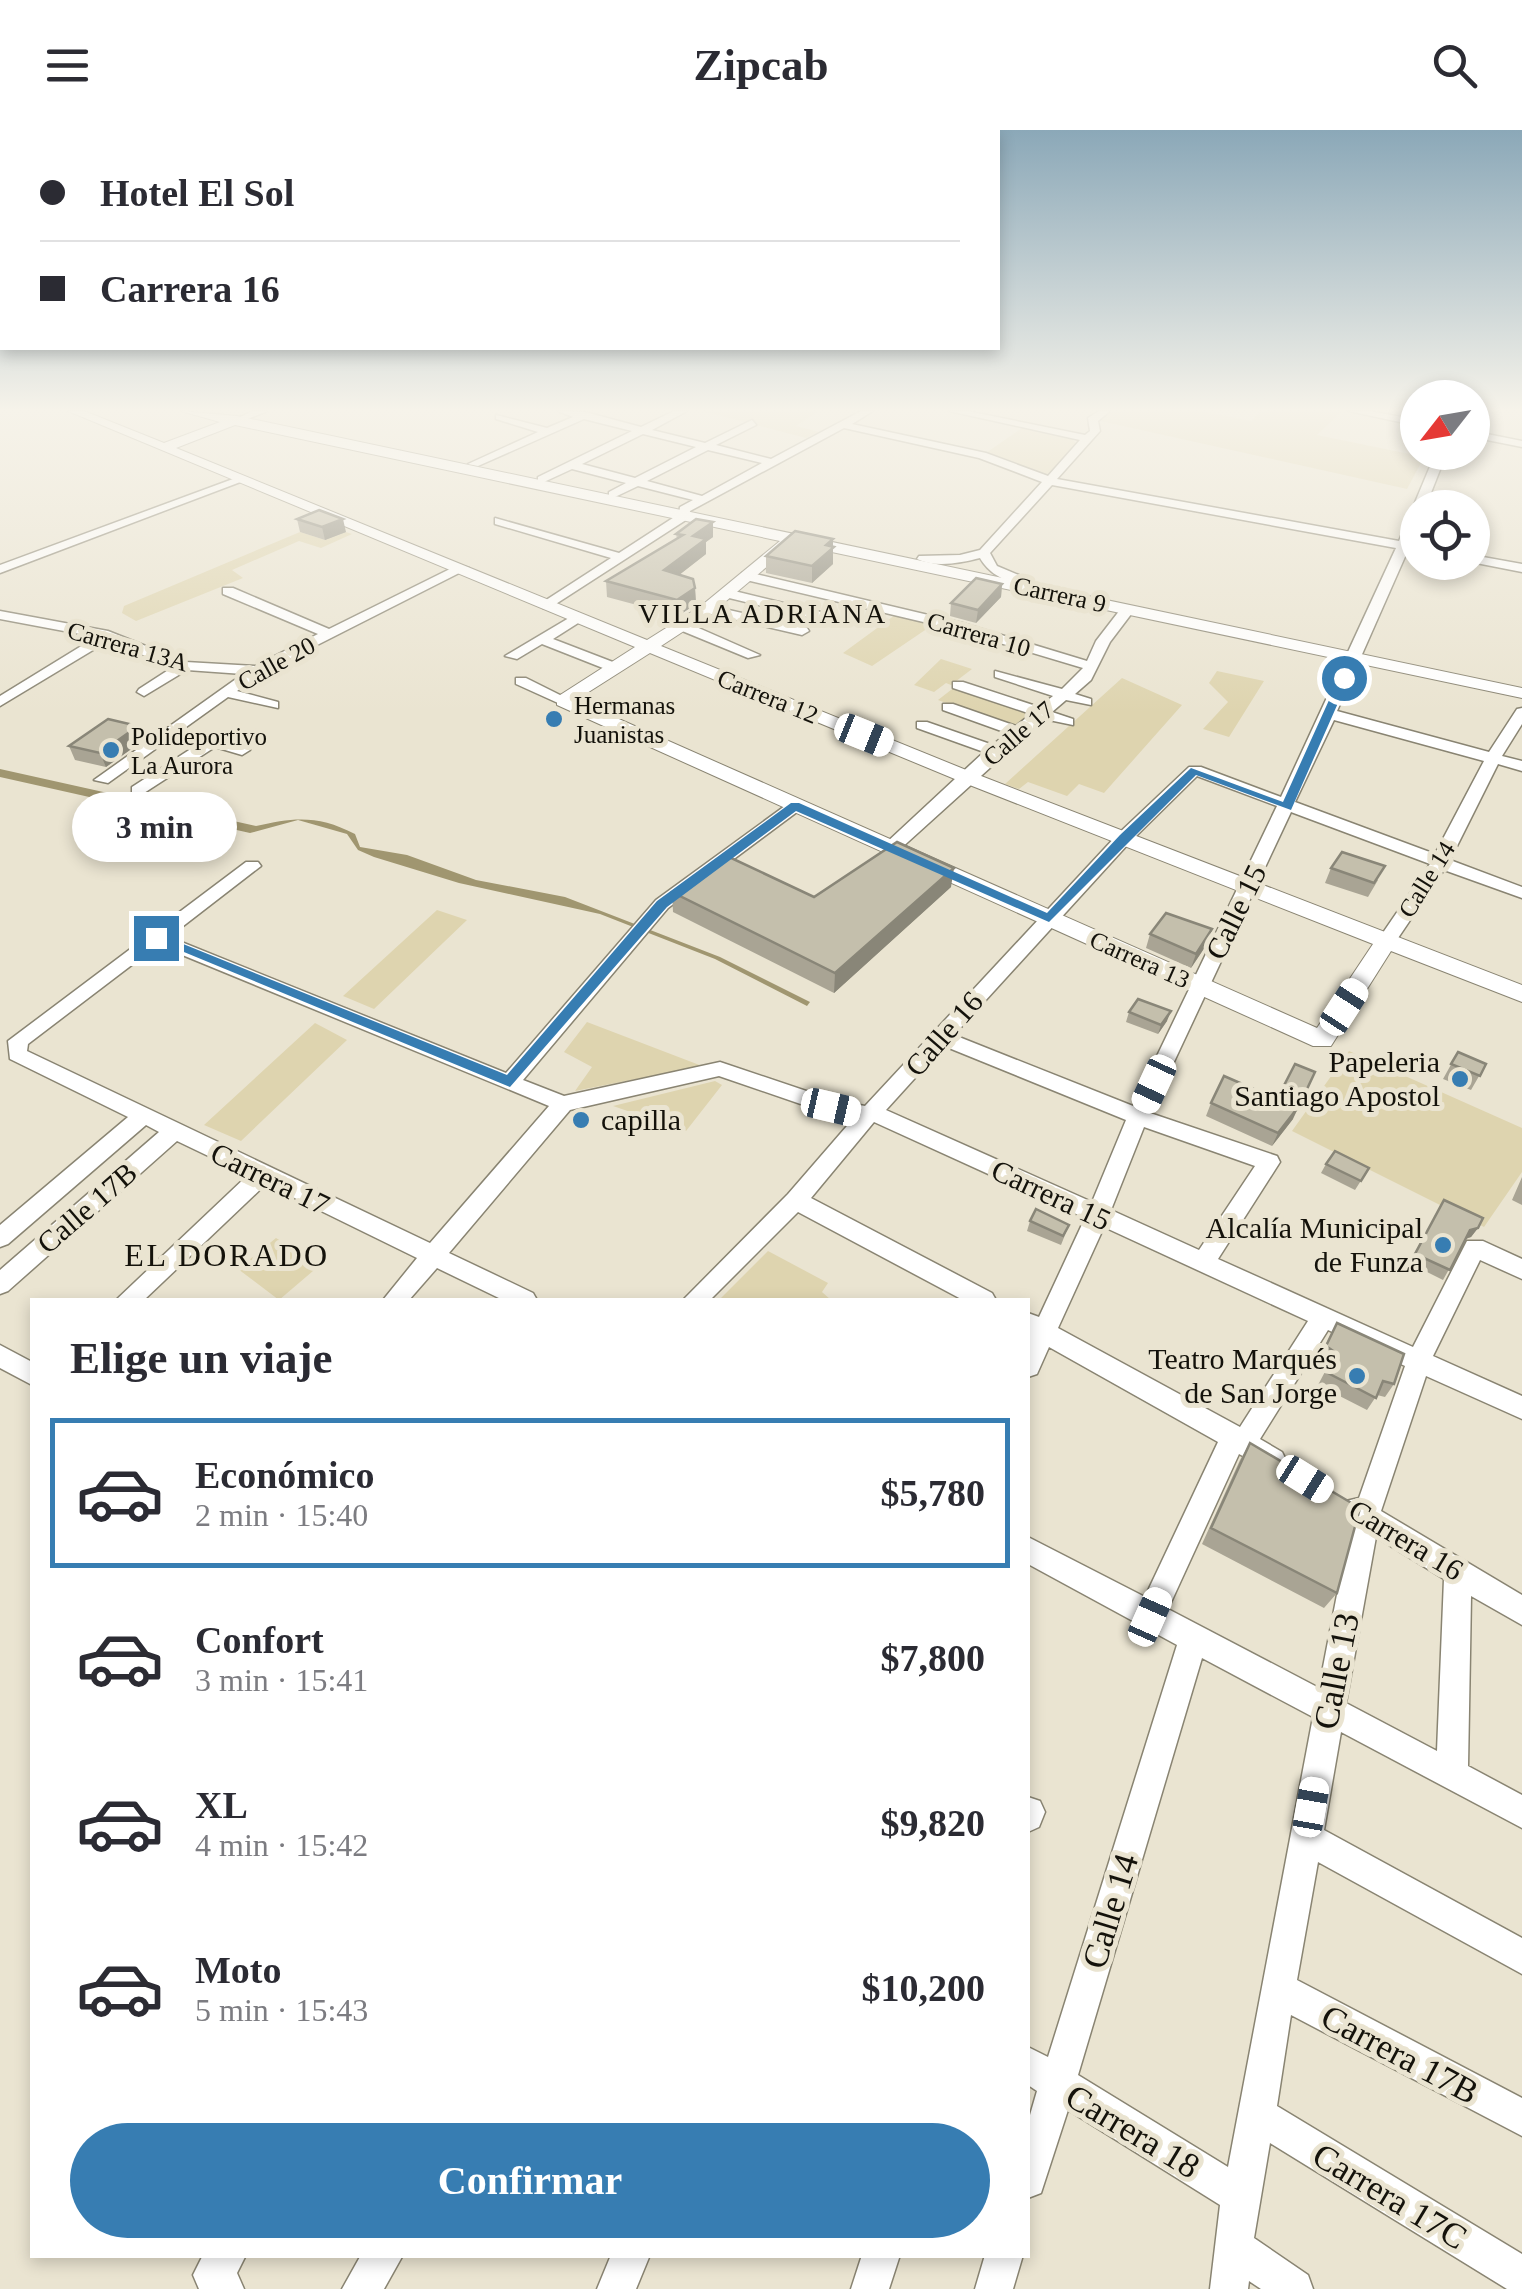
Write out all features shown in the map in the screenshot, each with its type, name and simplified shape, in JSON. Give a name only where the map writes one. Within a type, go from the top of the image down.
[{"type":"main road","name":"Carrera 12","points":[[319,512],[968,778],[1522,994]]},
{"type":"main road","name":"Carrera 9","points":[[684,512],[1128,609],[1522,689]]},
{"type":"main road","name":"Carrera 9","points":[[684,512],[1016,579],[1356,655]]},
{"type":"main road","points":[[563,700],[705,611],[793,537]]},
{"type":"main road","name":"Carrera 13","points":[[563,700],[1322,1040]]},
{"type":"main road","name":"Calle 14","points":[[1322,1040],[1387,940]]},
{"type":"street","points":[[0,569],[152,512]]},
{"type":"street","points":[[548,605],[684,512]]},
{"type":"street","points":[[923,560],[984,554],[1024,512]]},
{"type":"street","points":[[1216,512],[1400,545]]},
{"type":"street","points":[[498,522],[620,557]]},
{"type":"street","points":[[984,554],[992,568],[1016,579]]},
{"type":"street","points":[[1490,556],[1522,568]]},
{"type":"street","name":"Calle 20","points":[[102,780],[257,670],[463,568]]},
{"type":"street","name":"Calle 15","points":[[1030,1357],[1036,1327],[1098,1218],[1138,1118],[1250,886],[1326,713],[1400,569]]},
{"type":"street","name":"Carrera 10","points":[[747,576],[923,618],[1089,672],[1104,683]]},
{"type":"street","points":[[228,591],[330,634]]},
{"type":"street","points":[[726,593],[824,617]]},
{"type":"street","name":"Calle 17","points":[[892,847],[995,751],[1089,672],[1103,640],[1128,609]]},
{"type":"street","points":[[705,611],[802,631]]},
{"type":"street","points":[[705,611],[784,644]]},
{"type":"street","name":"Carrera 13A","points":[[0,615],[107,636],[184,666],[257,670]]},
{"type":"street","points":[[512,656],[580,618]]},
{"type":"street","points":[[680,625],[753,655]]},
{"type":"street","points":[[0,702],[107,636]]},
{"type":"street","points":[[541,640],[614,667]]},
{"type":"street","points":[[144,692],[184,666]]},
{"type":"street","points":[[1000,674],[1086,702]]},
{"type":"street","name":"Carrera 13","points":[[521,681],[563,700]]},
{"type":"street","points":[[958,684],[1068,722]]},
{"type":"street","points":[[225,692],[273,705]]},
{"type":"street","points":[[948,708],[1018,732]]},
{"type":"street","name":"Calle 14","points":[[1387,940],[1439,864],[1493,758],[1522,712]]},
{"type":"street","points":[[1326,713],[1522,766]]},
{"type":"street","points":[[922,725],[995,751]]},
{"type":"street","points":[[170,731],[242,750]]},
{"type":"street","points":[[138,790],[214,742]]},
{"type":"street","name":"Calle 16","points":[[697,1298],[796,1200],[836,1150],[1124,838],[1195,770],[1286,807]]},
{"type":"street","points":[[510,1082],[672,895],[795,806]]},
{"type":"street","points":[[1286,807],[1522,893]]},
{"type":"street","points":[[156,938],[252,866]]},
{"type":"street","points":[[156,938],[563,1104],[398,1298]]},
{"type":"street","name":"Carrera 17","points":[[156,938],[18,1041],[18,1054],[431,1258],[521,1298]]},
{"type":"street","points":[[941,1038],[1138,1118],[1269,1162],[1204,1262]]},
{"type":"street","name":"Carrera 15","points":[[563,1104],[720,1068],[831,1107],[873,1114],[1522,1408]]},
{"type":"street","name":"Calle 17B","points":[[0,1238],[143,1116]]},
{"type":"street","name":"Calle 17B","points":[[0,1284],[174,1131]]},
{"type":"street","points":[[130,1298],[262,1175]]},
{"type":"street","points":[[796,1200],[980,1298]]},
{"type":"street","name":"Calle 13","points":[[1228,2289],[1240,2196],[1366,1516],[1420,1360],[1475,1248],[1522,1270]]},
{"type":"street","points":[[1150,1617],[1239,1439],[1323,1318]]},
{"type":"street","points":[[1036,1327],[1290,1470]]},
{"type":"street","points":[[0,1355],[30,1374]]},
{"type":"street","name":"Carrera 16","points":[[1336,1498],[1522,1611]]},
{"type":"street","points":[[1030,1551],[1522,1812]]},
{"type":"street","points":[[1452,1776],[1458,1571]]},
{"type":"street","name":"Calle 14","points":[[1030,2165],[1042,2075],[1193,1640]]},
{"type":"street","points":[[1306,1838],[1522,1957]]},
{"type":"street","name":"Carrera 17B","points":[[1278,1989],[1522,2118]]},
{"type":"street","name":"Carrera 18","points":[[1042,2075],[1240,2196]]},
{"type":"street","name":"Carrera 17C","points":[[1258,2115],[1522,2276]]},
{"type":"street","points":[[1234,2248],[1294,2289]]},
{"type":"street","points":[[361,2289],[382,2258]]},
{"type":"street","points":[[870,2289],[880,2258]]},
{"type":"street","points":[[994,2289],[1003,2258]]},
{"type":"shaded area","points":[[300,532],[325,540],[346,532],[352,534],[321,548],[299,541],[232,570],[243,578],[136,621],[122,613],[124,606]]},
{"type":"shaded area","points":[[895,615],[934,624],[872,666],[843,653]]},
{"type":"shaded area","points":[[941,659],[972,669],[934,692],[914,685]]},
{"type":"shaded area","points":[[1217,671],[1264,681],[1229,737],[1203,729],[1228,702],[1209,683]]},
{"type":"shaded area","points":[[1122,678],[1182,705],[1104,793],[1079,784],[1067,796],[1028,782],[1019,789],[1005,784]]},
{"type":"shaded area","points":[[956,686],[1033,713],[1016,728],[938,700]]},
{"type":"shaded area","points":[[0,769],[256,826],[298,820],[250,833],[0,777]]},
{"type":"shaded area","points":[[299,820],[330,823],[355,834],[360,847],[407,855],[476,880],[565,897],[720,957],[810,1002],[807,1006],[715,959],[600,914],[459,883],[358,850],[347,834]]},
{"type":"shaded area","points":[[437,910],[467,920],[374,1009],[343,996]]},
{"type":"shaded area","points":[[587,1022],[702,1066],[575,1091],[592,1067],[564,1052]]},
{"type":"shaded area","points":[[315,1023],[347,1040],[241,1141],[204,1125]]},
{"type":"shaded area","points":[[1349,1051],[1522,1128],[1522,1172],[1484,1227],[1292,1131]]},
{"type":"shaded area","points":[[715,1081],[722,1085],[686,1131],[613,1106]]},
{"type":"shaded area","points":[[276,1238],[320,1265],[281,1298],[238,1269]]},
{"type":"shaded area","points":[[768,1251],[828,1283],[822,1292],[829,1298],[721,1298]]},
{"type":"building","points":[[324,512],[343,519],[322,527],[297,519]]},
{"type":"building","points":[[696,519],[713,522],[693,536],[706,539],[664,570],[693,579],[695,588],[677,600],[606,581],[683,535],[676,534]]},
{"type":"building","points":[[795,531],[833,539],[826,545],[834,547],[812,566],[766,556]]},
{"type":"building","points":[[976,578],[1002,584],[978,610],[951,603]]},
{"type":"building","points":[[108,719],[138,726],[100,753],[69,746]]},
{"type":"building","points":[[897,842],[954,868],[835,973],[672,892],[727,856],[814,897]]},
{"type":"building","points":[[1342,852],[1385,866],[1374,883],[1331,868]]},
{"type":"building","points":[[1166,913],[1212,929],[1196,954],[1150,934]]},
{"type":"building","points":[[1138,999],[1171,1011],[1161,1025],[1129,1012]]},
{"type":"building","points":[[1458,1052],[1486,1064],[1480,1076],[1451,1064]]},
{"type":"building","points":[[1295,1064],[1315,1072],[1299,1106],[1278,1133],[1211,1103],[1224,1076],[1277,1099]]},
{"type":"building","points":[[1335,1151],[1369,1168],[1361,1181],[1326,1164]]},
{"type":"building","name":"Alcalía Municipal de Funza","points":[[1444,1200],[1483,1218],[1478,1228],[1470,1230],[1450,1270],[1415,1254]]},
{"type":"building","points":[[1036,1209],[1069,1225],[1063,1236],[1030,1221]]},
{"type":"building","name":"Teatro Marqués de San Jorge","points":[[1337,1323],[1404,1354],[1394,1384],[1383,1381],[1376,1398],[1326,1372],[1336,1353],[1326,1346]]},
{"type":"building","points":[[1250,1443],[1360,1508],[1337,1593],[1211,1528]]},
{"type":"place","name":"Hermanas Juanistas","points":[[554,719]]},
{"type":"place","name":"Polideportivo La Aurora","points":[[111,750]]},
{"type":"place","name":"Papeleria Santiago Apostol","points":[[1460,1079]]},
{"type":"place","name":"capilla","points":[[581,1120]]},
{"type":"place","name":"Alcalía Municipal de Funza","points":[[1443,1245]]},
{"type":"place","name":"Teatro Marqués de San Jorge","points":[[1357,1376]]},
{"type":"district","name":"VILLA ADRIANA","points":[[763,613]]},
{"type":"district","name":"EL DORADO","points":[[227,1255]]},
{"type":"route","points":[[156,938],[510,1082],[662,904],[795,806],[1049,918],[1195,770],[1286,807],[1344,678]]}]
